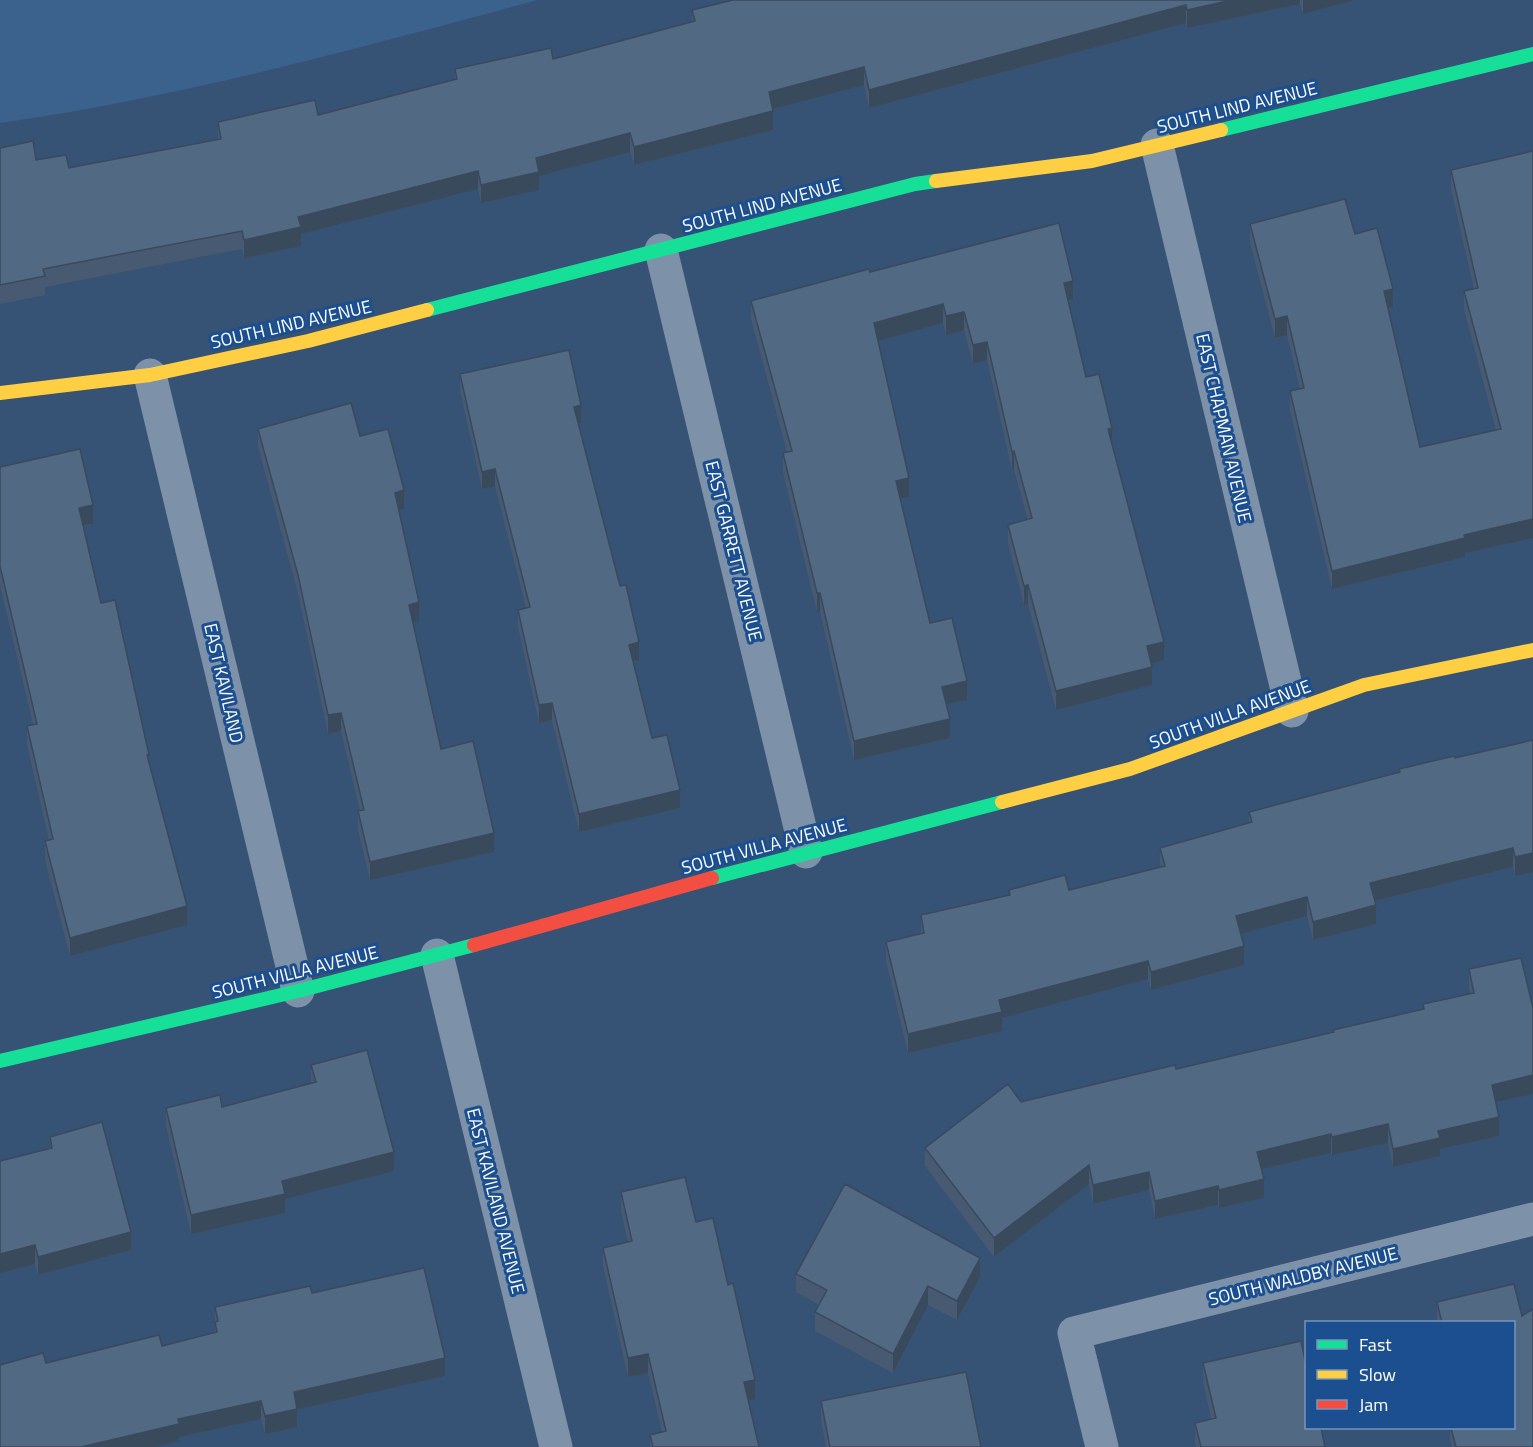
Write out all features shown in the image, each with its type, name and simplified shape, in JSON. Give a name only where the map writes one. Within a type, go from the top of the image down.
[{"type":"street","name":"SOUTH LIND AVENUE","points":[[0,393],[150,375],[308,341],[915,184],[1092,161],[1533,54]]},
{"type":"street","name":"EAST CHAPMAN AVENUE","points":[[1156,145],[1292,711]]},
{"type":"street","name":"EAST GARRETT AVENUE","points":[[662,250],[806,852]]},
{"type":"street","name":"EAST KAVILAND","points":[[150,375],[298,991]]},
{"type":"street","name":"SOUTH VILLA AVENUE","points":[[0,1061],[298,991],[437,955],[806,852],[1130,769],[1364,685],[1533,650]]},
{"type":"street","name":"EAST KAVILAND AVENUE","points":[[437,955],[556,1447]]},
{"type":"street","name":"SOUTH WALDBY AVENUE","points":[[1102,1447],[1074,1333],[1533,1219]]},
{"type":"water","points":[[0,0],[538,0],[270,70],[136,100],[0,123]]},
{"type":"building","points":[[733,0],[1232,0],[1187,10],[1186,5],[869,90],[864,67],[769,92],[773,111],[634,147],[630,133],[536,158],[539,172],[481,185],[478,171],[298,217],[301,227],[244,240],[242,231],[43,269],[45,276],[0,285],[0,148],[33,141],[36,160],[66,155],[69,168],[221,139],[218,122],[315,100],[318,115],[457,79],[455,69],[551,48],[553,59],[695,21],[692,10]]},
{"type":"building","points":[[1533,151],[1533,519],[1332,571],[1290,391],[1304,388],[1287,316],[1275,319],[1250,224],[1345,199],[1355,234],[1377,228],[1393,289],[1384,291],[1420,447],[1501,429],[1464,291],[1478,288],[1451,170]]},
{"type":"building","points":[[1059,223],[1073,281],[1064,283],[1086,377],[1099,374],[1112,428],[1108,429],[1164,642],[1147,646],[1152,667],[1056,691],[1028,585],[1024,586],[1008,525],[1032,518],[1014,451],[1012,452],[987,342],[973,345],[964,312],[946,316],[943,304],[874,323],[909,478],[896,481],[930,623],[952,618],[967,681],[942,687],[950,719],[854,741],[820,593],[817,593],[783,453],[792,451],[751,301],[869,269],[870,272]]},
{"type":"building","points":[[569,350],[581,405],[574,407],[620,586],[626,585],[639,642],[629,645],[652,738],[667,735],[680,790],[579,814],[552,703],[539,705],[518,610],[530,607],[495,469],[482,472],[460,374]]},
{"type":"building","points":[[351,403],[360,436],[388,429],[404,490],[395,493],[419,602],[409,605],[441,749],[473,741],[494,833],[370,862],[358,811],[364,810],[341,713],[328,715],[298,575],[258,429]]},
{"type":"building","points":[[80,449],[93,505],[79,508],[101,603],[115,600],[149,755],[147,755],[187,906],[70,938],[45,841],[53,839],[27,726],[37,724],[0,566],[0,467]]},
{"type":"building","points":[[1533,740],[1533,853],[1515,857],[1513,848],[1370,883],[1376,905],[1313,922],[1307,897],[1236,916],[1244,946],[1151,972],[1148,961],[999,1000],[1002,1012],[908,1034],[886,942],[924,933],[921,915],[1010,895],[1009,890],[1065,875],[1069,890],[1165,866],[1160,848],[1252,822],[1249,812],[1400,772],[1399,769]]},
{"type":"building","points":[[1521,958],[1533,1008],[1533,1075],[1492,1085],[1499,1117],[1438,1131],[1440,1138],[1393,1149],[1388,1124],[1332,1137],[1331,1134],[1257,1152],[1264,1179],[1219,1190],[1218,1186],[1155,1201],[1149,1172],[1093,1185],[1089,1165],[994,1238],[925,1148],[1008,1084],[1021,1102],[1175,1065],[1176,1069],[1334,1032],[1333,1030],[1424,1009],[1423,1004],[1474,993],[1469,969]]},
{"type":"building","points":[[367,1050],[394,1152],[282,1181],[285,1194],[191,1215],[166,1108],[220,1095],[222,1107],[316,1082],[311,1065]]},
{"type":"building","points":[[102,1122],[131,1232],[38,1257],[35,1245],[0,1254],[0,1161],[52,1148],[50,1137]]},
{"type":"building","points":[[685,1177],[696,1222],[713,1218],[728,1285],[733,1283],[755,1380],[744,1382],[759,1447],[653,1447],[650,1435],[666,1431],[648,1354],[628,1358],[603,1248],[632,1241],[621,1192]]},
{"type":"building","points":[[845,1184],[980,1258],[957,1301],[928,1286],[893,1354],[815,1312],[827,1290],[796,1274]]},
{"type":"building","points":[[424,1268],[445,1358],[294,1392],[297,1409],[265,1416],[261,1401],[178,1419],[179,1424],[81,1447],[0,1447],[0,1365],[43,1353],[46,1363],[159,1335],[162,1346],[217,1332],[215,1322],[218,1321],[215,1307],[310,1286],[312,1293]]},
{"type":"building","points":[[1514,1284],[1522,1316],[1533,1309],[1533,1447],[1456,1447],[1451,1429],[1515,1429],[1515,1321],[1442,1321],[1437,1302]]},
{"type":"building","points":[[1301,1341],[1305,1360],[1305,1429],[1321,1429],[1325,1447],[1201,1447],[1195,1423],[1216,1418],[1203,1363]]},
{"type":"building","points":[[966,1372],[981,1447],[830,1447],[821,1401]]},
{"type":"traffic: fast","points":[[1221,130],[1533,54]]},
{"type":"traffic: fast","points":[[427,310],[915,184],[936,181]]},
{"type":"traffic: fast","points":[[712,878],[1002,802]]},
{"type":"traffic: fast","points":[[0,1061],[298,991],[474,945]]},
{"type":"traffic: slow","points":[[936,181],[1092,161],[1221,130]]},
{"type":"traffic: slow","points":[[0,393],[150,375],[308,341],[427,310]]},
{"type":"traffic: slow","points":[[1002,802],[1130,769],[1364,685],[1533,650]]},
{"type":"traffic: jam","points":[[474,945],[712,878]]}]
